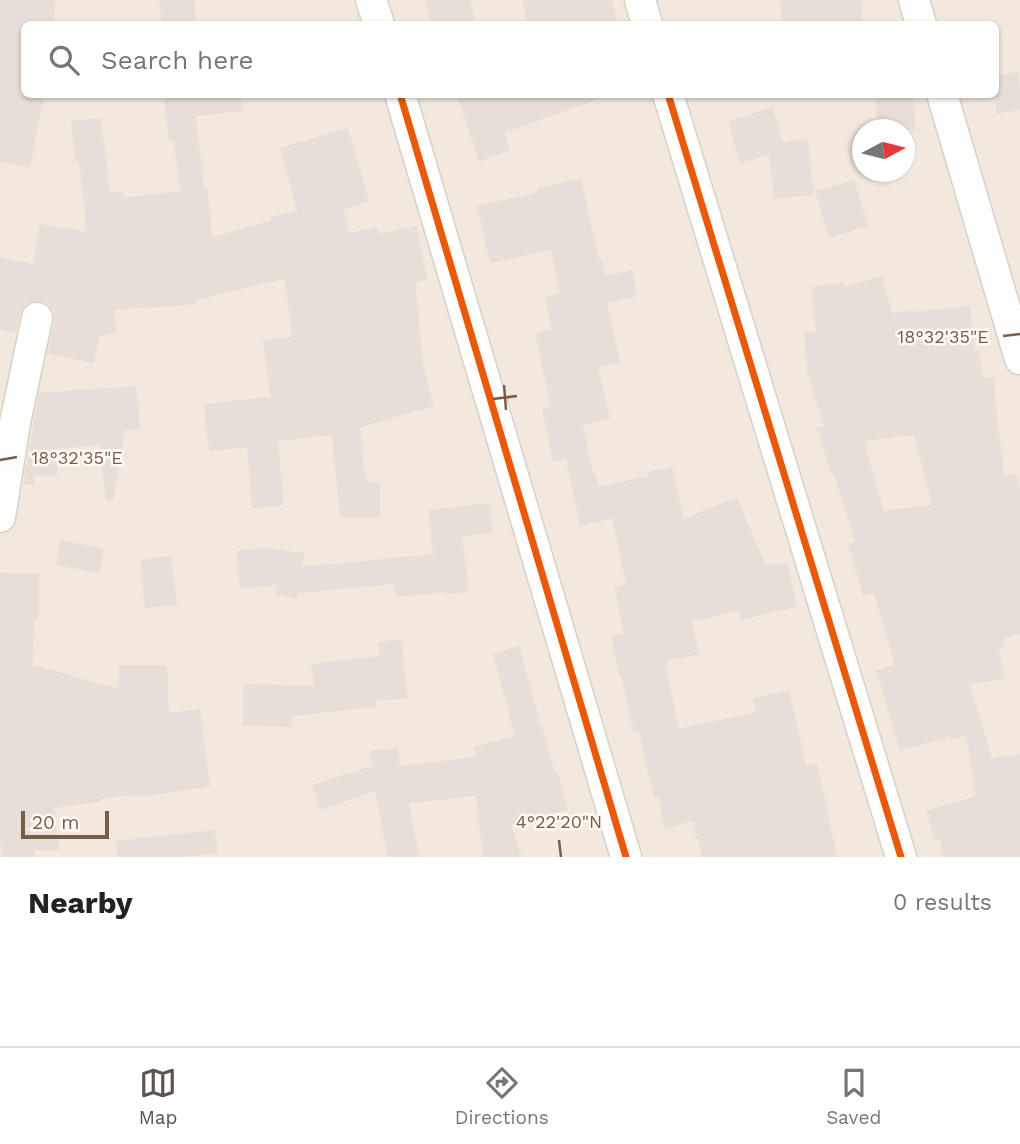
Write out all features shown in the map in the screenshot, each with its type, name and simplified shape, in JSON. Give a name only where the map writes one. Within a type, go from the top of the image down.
[{"type":"street","points":[[371,0],[378,21]]},
{"type":"street","points":[[640,0],[646,21]]},
{"type":"street","points":[[914,0],[920,21]]},
{"type":"street","points":[[401,98],[626,857]]},
{"type":"street","points":[[669,98],[901,857]]},
{"type":"street","points":[[943,98],[1020,359]]},
{"type":"street","points":[[0,517],[15,422],[37,318]]},
{"type":"shaded area","points":[[46,0],[1020,0],[1020,857],[0,857],[0,67],[21,68],[21,98],[999,98],[999,21],[44,21]]},
{"type":"building","points":[[0,0],[55,0],[54,21],[21,21],[21,98],[43,98],[30,168],[0,162]]},
{"type":"building","points":[[159,0],[194,0],[196,21],[162,21]]},
{"type":"building","points":[[425,0],[470,0],[475,21],[430,21]]},
{"type":"building","points":[[522,0],[612,0],[617,21],[527,21]]},
{"type":"building","points":[[780,0],[861,0],[863,21],[783,21]]},
{"type":"building","points":[[1018,72],[1020,110],[996,114],[999,75]]},
{"type":"building","points":[[164,98],[241,98],[242,111],[196,116],[212,237],[271,221],[270,217],[297,210],[280,148],[348,128],[369,201],[343,210],[350,233],[377,227],[379,234],[417,226],[427,280],[415,282],[424,370],[434,406],[360,427],[366,482],[380,482],[380,518],[340,517],[332,435],[278,441],[284,505],[252,508],[247,447],[209,451],[204,404],[270,397],[263,340],[292,337],[285,279],[196,300],[197,304],[114,310],[117,333],[99,336],[94,363],[47,354],[54,313],[49,305],[41,301],[31,302],[24,307],[16,333],[0,330],[0,258],[33,264],[40,224],[87,232],[79,161],[75,162],[71,121],[101,118],[110,193],[123,192],[124,198],[180,191],[174,141],[169,142]]},
{"type":"building","points":[[458,98],[601,98],[504,133],[510,150],[479,162]]},
{"type":"building","points":[[875,98],[912,98],[915,119],[877,119]]},
{"type":"building","points":[[772,107],[783,142],[807,139],[814,195],[774,199],[769,155],[740,163],[728,122]]},
{"type":"building","points":[[581,179],[599,259],[602,259],[606,276],[632,270],[637,296],[607,303],[620,363],[598,367],[610,419],[583,425],[593,474],[595,473],[599,487],[648,476],[647,472],[672,467],[684,519],[737,497],[766,566],[787,562],[797,607],[740,620],[739,611],[692,621],[699,654],[666,661],[665,664],[679,729],[756,712],[753,698],[789,690],[806,766],[817,763],[837,857],[701,857],[694,821],[664,828],[659,797],[654,798],[639,732],[634,733],[611,636],[624,633],[614,587],[626,584],[612,518],[580,526],[566,459],[553,462],[542,409],[551,407],[535,333],[552,329],[545,297],[560,294],[551,250],[490,263],[477,206],[538,192],[537,188]]},
{"type":"building","points":[[855,182],[868,226],[829,238],[815,191]]},
{"type":"building","points":[[882,276],[892,313],[970,306],[975,351],[979,351],[983,378],[993,377],[1004,476],[1015,473],[1020,488],[1020,633],[1004,639],[1005,647],[999,648],[1004,679],[970,684],[992,759],[1020,754],[1020,857],[943,857],[940,838],[935,840],[926,811],[976,796],[966,735],[951,740],[950,736],[900,751],[876,670],[895,665],[874,593],[863,596],[848,544],[855,542],[817,428],[824,426],[808,374],[804,333],[816,331],[811,287],[844,282],[845,287]],"holes":[[[914,435],[932,505],[884,511],[864,441]]]},
{"type":"building","points":[[136,386],[140,430],[125,430],[113,501],[106,501],[100,445],[57,449],[57,475],[34,476],[34,485],[23,485],[39,393]]},
{"type":"building","points":[[489,503],[493,533],[462,536],[469,592],[396,597],[394,584],[299,593],[298,598],[275,595],[277,585],[240,589],[236,551],[264,548],[304,553],[302,567],[433,554],[429,510]]},
{"type":"building","points":[[60,540],[104,549],[100,573],[56,565]]},
{"type":"building","points":[[171,556],[177,605],[145,608],[140,560]]},
{"type":"building","points":[[0,573],[39,574],[39,621],[34,621],[33,665],[119,689],[119,665],[167,665],[169,713],[200,709],[210,787],[100,799],[100,802],[54,808],[59,850],[34,850],[36,857],[3,857],[0,842]]},
{"type":"building","points":[[401,639],[408,698],[376,701],[376,707],[292,716],[292,727],[243,726],[244,684],[314,686],[311,664],[380,656],[378,642]]},
{"type":"building","points":[[519,646],[555,774],[558,773],[568,810],[511,825],[522,857],[483,857],[476,796],[409,803],[419,857],[388,857],[375,791],[320,810],[312,785],[372,766],[370,751],[398,748],[400,766],[476,757],[473,747],[515,736],[493,653]]},
{"type":"building","points":[[215,830],[218,853],[181,857],[117,857],[116,841]]},
{"type":"cycle path","points":[[401,98],[626,857]]},
{"type":"cycle path","points":[[669,98],[901,857]]}]
